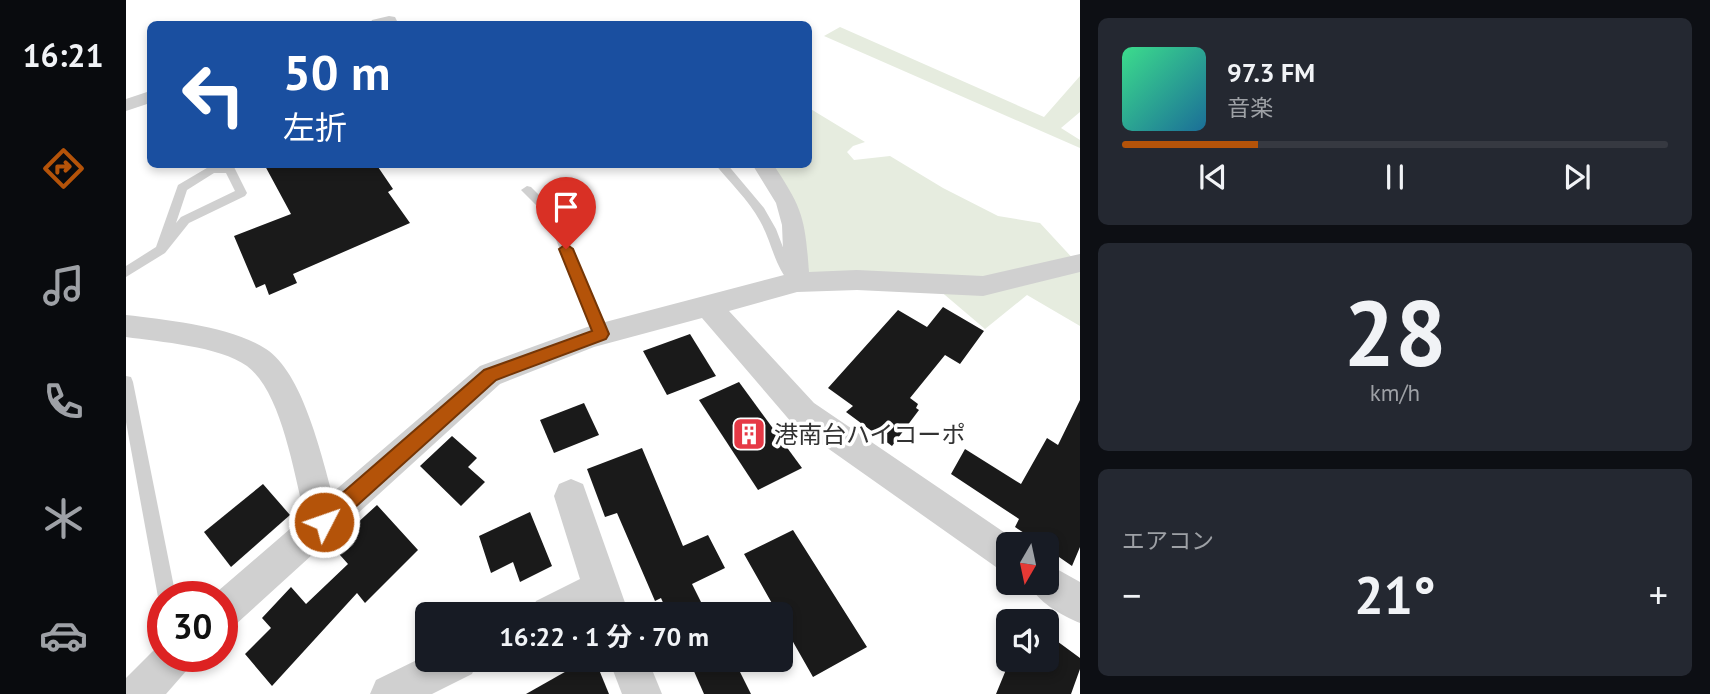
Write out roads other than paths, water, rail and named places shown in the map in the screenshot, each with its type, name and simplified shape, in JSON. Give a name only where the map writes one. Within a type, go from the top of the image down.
[{"type":"street","points":[[126,105],[147,98]]},
{"type":"street","points":[[765,168],[787,203],[793,225],[797,282]]},
{"type":"street","points":[[238,598],[490,375],[601,334],[797,282],[857,281],[983,286],[1080,263]]},
{"type":"street","points":[[709,307],[803,414],[996,547]]},
{"type":"street","points":[[126,327],[164,331],[257,358],[269,370],[285,395],[324,522]]},
{"type":"street","points":[[571,496],[605,602]]},
{"type":"street","points":[[1059,590],[1080,604]]},
{"type":"street","points":[[573,602],[589,594],[598,602]]},
{"type":"street","points":[[139,694],[159,672]]},
{"type":"street","points":[[390,694],[434,672]]},
{"type":"street","points":[[633,672],[642,694]]},
{"type":"lane","points":[[724,168],[744,189],[770,228],[783,268],[797,282]]},
{"type":"lane","points":[[126,272],[161,250],[185,220],[242,193],[230,170],[212,169],[183,188],[161,250]]},
{"type":"lane","points":[[527,190],[551,213],[601,334]]},
{"type":"lane","points":[[126,382],[164,581]]},
{"type":"place","name":"港南台ハイコーポ","points":[[749,434]]}]
